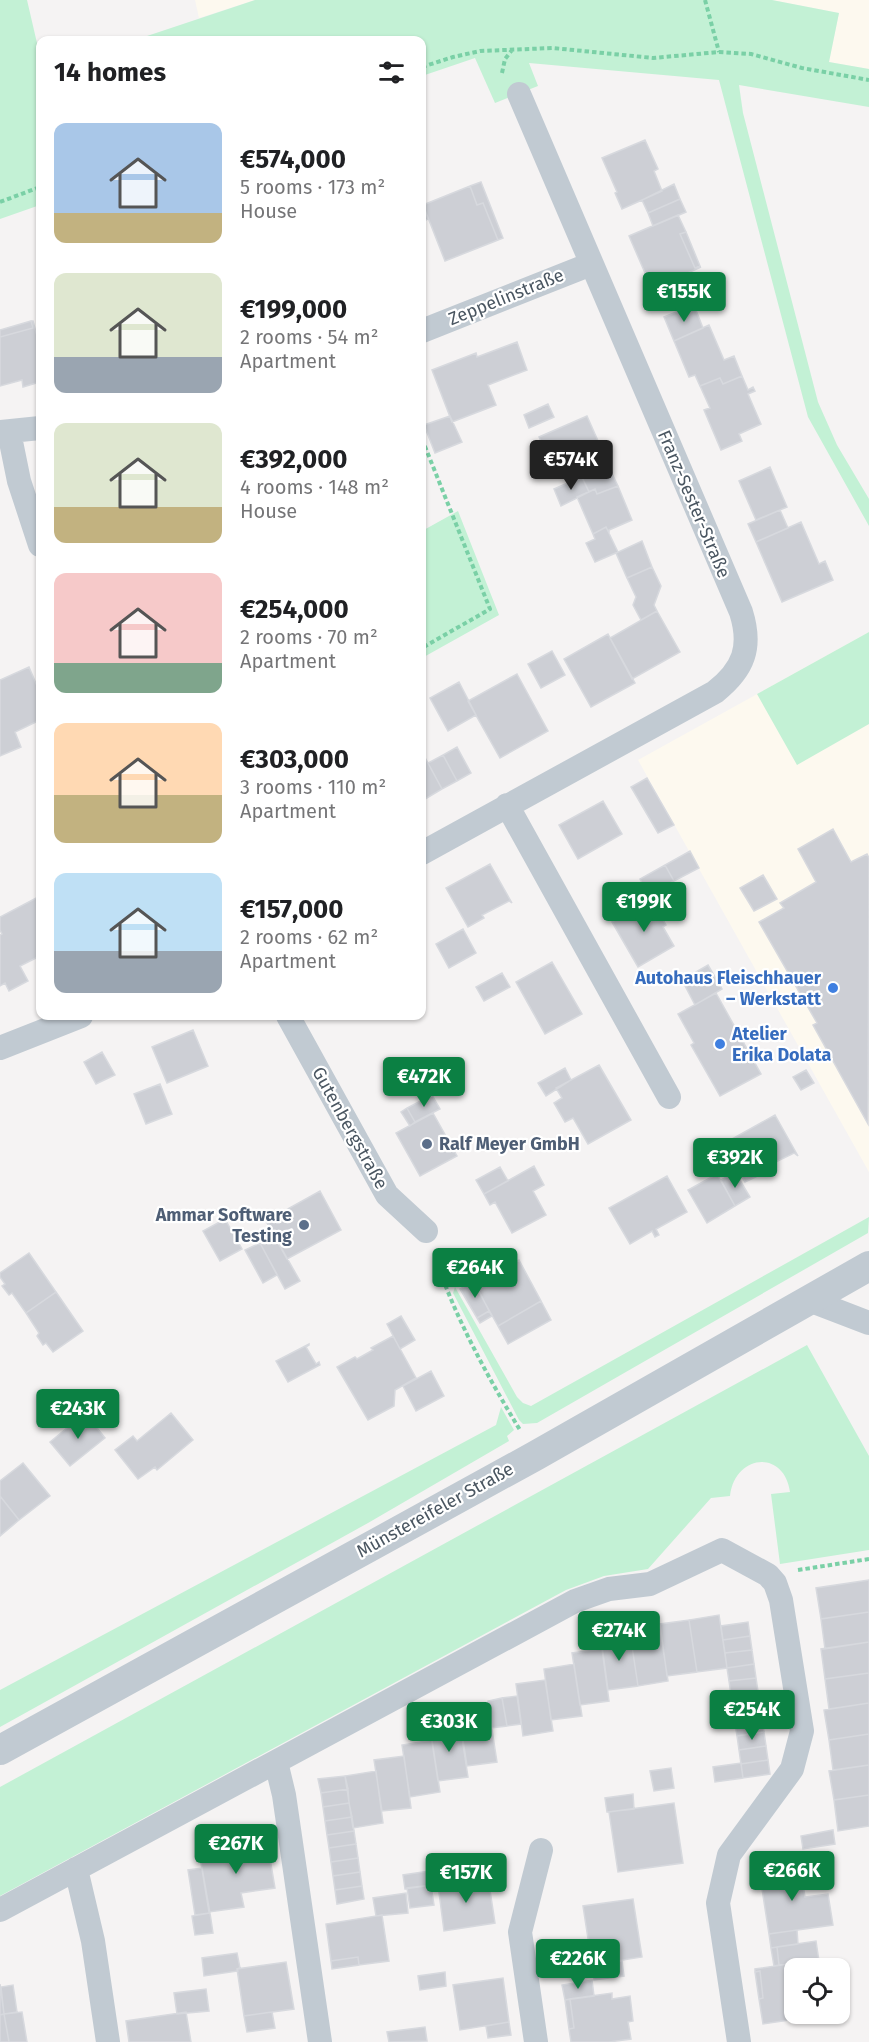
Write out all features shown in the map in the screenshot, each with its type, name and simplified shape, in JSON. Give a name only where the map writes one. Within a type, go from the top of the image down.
[{"type":"street","name":"Franz-Sester-Straße","points":[[426,850],[715,692],[734,674],[743,658],[747,643],[741,612],[519,94]]},
{"type":"street","name":"Zeppelinstraße","points":[[426,329],[591,264]]},
{"type":"street","points":[[36,429],[5,432],[36,533]]},
{"type":"street","points":[[507,805],[669,1097]]},
{"type":"street","points":[[0,1047],[71,1020]]},
{"type":"street","name":"Gutenbergstraße","points":[[290,1020],[387,1195],[426,1231]]},
{"type":"street","name":"Münstereifeler Straße","points":[[0,1750],[535,1456],[869,1266]]},
{"type":"street","points":[[809,1300],[869,1323]]},
{"type":"street","points":[[0,1910],[575,1601],[609,1589],[650,1584],[722,1550],[768,1575],[775,1583],[782,1600],[802,1731],[792,1769],[729,1855],[718,1903],[739,2042]]},
{"type":"street","points":[[276,1762],[284,1795],[320,2042]]},
{"type":"street","points":[[536,2042],[520,1932],[541,1850]]},
{"type":"street","points":[[76,1869],[93,1941],[108,2042]]},
{"type":"path","points":[[705,0],[719,52]]},
{"type":"path","points":[[426,66],[480,51],[553,48],[653,58],[719,52],[751,54],[801,68],[869,80]]},
{"type":"path","points":[[0,202],[36,188]]},
{"type":"path","points":[[426,449],[490,609],[426,646]]},
{"type":"path","points":[[426,1231],[444,1286],[479,1357],[535,1456]]},
{"type":"path","points":[[768,1575],[869,1559]]},
{"type":"shaded area","points":[[195,0],[255,0],[199,18]]},
{"type":"shaded area","points":[[772,0],[869,0],[869,69],[829,62],[839,13]]},
{"type":"shaded area","points":[[869,632],[869,1172],[638,760]]},
{"type":"green space","points":[[0,0],[27,0],[36,39],[36,206],[0,219]]},
{"type":"green space","points":[[255,0],[772,0],[839,13],[829,62],[869,69],[869,107],[739,85],[743,113],[818,402],[837,445],[869,499],[869,526],[808,417],[719,80],[529,63],[538,86],[495,103],[475,58],[426,75],[426,36],[147,36]]},
{"type":"green space","points":[[458,511],[499,615],[426,656],[426,529]]},
{"type":"green space","points":[[869,632],[869,724],[797,765],[757,694]]},
{"type":"green space","points":[[869,1217],[868,1233],[537,1423],[523,1424],[519,1420],[453,1293],[455,1287],[517,1397],[523,1403],[531,1406]]},
{"type":"green space","points":[[807,1345],[869,1456],[869,1550],[780,1564],[771,1494],[790,1492],[786,1478],[770,1463],[760,1462],[750,1465],[734,1482],[730,1496],[711,1498],[648,1569],[604,1576],[566,1590],[0,1896],[0,1787]]},
{"type":"green space","points":[[501,1407],[514,1430],[507,1436],[509,1441],[368,1523],[0,1727],[0,1690],[496,1425]]},
{"type":"building","points":[[645,140],[658,169],[654,171],[662,191],[622,209],[602,158]]},
{"type":"building","points":[[481,182],[503,238],[498,240],[483,203],[477,205],[470,186]]},
{"type":"building","points":[[674,184],[680,199],[648,213],[642,200]]},
{"type":"building","points":[[470,186],[477,205],[483,203],[498,240],[445,261],[426,213],[426,204]]},
{"type":"building","points":[[680,199],[686,212],[653,226],[648,213]]},
{"type":"building","points":[[678,215],[686,232],[680,234],[695,268],[701,267],[652,289],[629,236]]},
{"type":"building","points":[[686,232],[700,266],[695,268],[680,234]]},
{"type":"building","points":[[694,305],[703,328],[674,341],[664,317]]},
{"type":"building","points":[[31,321],[33,321],[36,332],[36,383],[23,387],[22,380],[0,386],[0,337],[33,328]]},
{"type":"building","points":[[31,321],[33,328],[0,337],[0,330]]},
{"type":"building","points":[[709,325],[724,360],[734,356],[742,376],[723,384],[720,378],[700,386],[695,375],[689,377],[674,341]]},
{"type":"building","points":[[517,342],[527,370],[488,385],[496,405],[452,422],[432,370],[476,353],[477,357]]},
{"type":"building","points":[[742,376],[748,390],[753,387],[755,391],[748,394],[761,424],[739,434],[742,441],[721,450],[704,410],[710,408],[700,386],[720,378],[723,384]]},
{"type":"building","points":[[548,404],[554,417],[529,428],[524,415]]},
{"type":"building","points":[[450,416],[462,442],[435,453],[426,424]]},
{"type":"building","points":[[587,416],[603,452],[555,473],[539,437]]},
{"type":"building","points":[[608,465],[618,486],[597,494],[595,489],[589,492],[582,477]]},
{"type":"building","points":[[770,467],[787,507],[756,520],[739,481]]},
{"type":"building","points":[[582,477],[589,492],[561,506],[554,489]]},
{"type":"building","points":[[618,486],[632,520],[609,530],[609,533],[606,527],[593,534],[577,497],[595,489],[597,494]]},
{"type":"building","points":[[780,510],[788,528],[756,542],[748,524]]},
{"type":"building","points":[[801,522],[819,564],[825,561],[833,580],[782,602],[756,542]]},
{"type":"building","points":[[606,527],[618,552],[595,562],[586,543],[595,539],[593,534]]},
{"type":"building","points":[[642,541],[652,567],[627,578],[616,553]]},
{"type":"building","points":[[652,567],[661,586],[654,605],[657,611],[641,620],[633,605],[636,597],[627,578]]},
{"type":"building","points":[[657,611],[680,652],[632,679],[610,638]]},
{"type":"building","points":[[608,634],[635,683],[591,707],[564,659]]},
{"type":"building","points":[[552,651],[565,675],[541,688],[528,664]]},
{"type":"building","points":[[29,667],[36,684],[36,722],[15,732],[21,747],[0,756],[0,680]]},
{"type":"building","points":[[517,674],[548,731],[500,758],[468,701]]},
{"type":"building","points":[[459,682],[476,715],[448,731],[430,698]]},
{"type":"building","points":[[457,747],[471,773],[457,781],[443,755]]},
{"type":"building","points":[[443,755],[457,781],[442,789],[428,763]]},
{"type":"building","points":[[426,759],[442,789],[426,799]]},
{"type":"building","points":[[647,778],[674,825],[658,833],[631,787]]},
{"type":"building","points":[[603,801],[622,834],[578,859],[559,825]]},
{"type":"building","name":"Autohaus Fleischhauer – Werkstatt","points":[[833,829],[851,862],[867,854],[869,858],[868,1124],[813,1025],[817,1023],[759,922],[784,908],[780,903],[816,882],[798,849]]},
{"type":"building","points":[[690,851],[699,868],[674,881],[665,865]]},
{"type":"building","points":[[490,864],[512,903],[509,901],[482,915],[484,918],[468,927],[446,888]]},
{"type":"building","points":[[665,865],[674,881],[648,895],[640,879]]},
{"type":"building","points":[[763,875],[777,899],[754,911],[740,888]]},
{"type":"building","points":[[36,898],[36,958],[20,966],[28,981],[9,991],[5,983],[0,986],[0,935],[2,934],[0,917]]},
{"type":"building","points":[[652,900],[666,925],[663,927],[674,946],[638,967],[612,922]]},
{"type":"building","points":[[463,929],[476,953],[449,968],[436,944]]},
{"type":"building","points":[[552,962],[582,1014],[545,1034],[516,982]]},
{"type":"building","points":[[708,965],[722,989],[695,1005],[682,980]]},
{"type":"building","points":[[502,973],[510,987],[484,1001],[476,987]]},
{"type":"building","points":[[716,993],[761,1074],[720,1096],[691,1045],[694,1043],[678,1014]]},
{"type":"building","points":[[193,1030],[208,1066],[167,1083],[152,1047]]},
{"type":"building","points":[[102,1052],[115,1075],[96,1084],[84,1062]]},
{"type":"building","points":[[599,1065],[631,1120],[588,1144],[573,1118],[565,1122],[554,1103],[562,1098],[556,1088]]},
{"type":"building","points":[[565,1068],[571,1080],[546,1096],[538,1083]]},
{"type":"building","points":[[806,1070],[814,1083],[801,1090],[793,1077]]},
{"type":"building","points":[[160,1084],[172,1114],[146,1124],[134,1094]]},
{"type":"building","points":[[432,1095],[440,1109],[415,1122],[407,1108]]},
{"type":"building","points":[[407,1108],[415,1122],[410,1126],[401,1112]]},
{"type":"building","points":[[433,1113],[457,1156],[420,1176],[396,1133]]},
{"type":"building","points":[[775,1115],[798,1156],[794,1153],[759,1170],[762,1174],[745,1182],[723,1144]]},
{"type":"building","points":[[534,1166],[544,1185],[533,1191],[546,1215],[512,1233],[495,1202],[490,1205],[484,1194]]},
{"type":"building","points":[[500,1167],[508,1181],[484,1194],[476,1180]]},
{"type":"building","points":[[735,1172],[750,1197],[735,1206],[721,1180]]},
{"type":"building","points":[[717,1174],[735,1206],[707,1223],[688,1190]]},
{"type":"building","points":[[667,1176],[687,1212],[656,1229],[659,1235],[655,1237],[652,1231],[630,1244],[609,1208]]},
{"type":"building","points":[[320,1191],[341,1230],[287,1259],[266,1221]]},
{"type":"building","points":[[225,1219],[242,1249],[220,1261],[203,1231]]},
{"type":"building","points":[[274,1235],[300,1281],[285,1289],[260,1243]]},
{"type":"building","points":[[260,1243],[277,1275],[263,1283],[245,1250]]},
{"type":"building","points":[[29,1253],[56,1292],[26,1313],[12,1293],[9,1295],[2,1286],[5,1284],[0,1273]]},
{"type":"building","points":[[519,1260],[541,1301],[498,1326],[475,1285]]},
{"type":"building","points":[[474,1281],[489,1311],[477,1318],[460,1289]]},
{"type":"building","points":[[56,1292],[83,1331],[53,1352],[46,1343],[43,1345],[37,1336],[39,1333],[26,1313]]},
{"type":"building","points":[[541,1301],[551,1320],[508,1344],[498,1326]]},
{"type":"building","points":[[489,1311],[492,1316],[480,1323],[477,1318]]},
{"type":"building","points":[[401,1316],[415,1340],[400,1349],[387,1324]]},
{"type":"building","points":[[393,1336],[416,1378],[395,1390],[394,1406],[368,1420],[337,1367],[355,1357],[357,1359]]},
{"type":"building","points":[[309,1344],[306,1347],[316,1364],[319,1362],[320,1365],[288,1382],[276,1361]]},
{"type":"building","points":[[431,1371],[444,1396],[416,1411],[403,1386]]},
{"type":"building","points":[[85,1413],[105,1438],[70,1466],[50,1442]]},
{"type":"building","points":[[171,1413],[193,1440],[157,1470],[155,1467],[138,1479],[115,1450],[133,1436],[137,1441]]},
{"type":"building","points":[[23,1463],[50,1496],[19,1520],[0,1496],[0,1481]]},
{"type":"building","points":[[0,1496],[19,1520],[0,1536]]},
{"type":"building","points":[[869,1580],[869,1612],[821,1619],[816,1588]]},
{"type":"building","points":[[869,1612],[869,1642],[825,1649],[821,1619]]},
{"type":"building","points":[[719,1615],[727,1668],[697,1672],[689,1620]]},
{"type":"building","points":[[689,1620],[697,1672],[667,1676],[660,1624]]},
{"type":"building","points":[[748,1622],[750,1636],[723,1640],[721,1626]]},
{"type":"building","points":[[660,1629],[668,1681],[638,1686],[630,1633]]},
{"type":"building","points":[[630,1633],[638,1686],[608,1690],[601,1638]]},
{"type":"building","points":[[750,1636],[752,1650],[725,1653],[723,1640]]},
{"type":"building","points":[[869,1642],[869,1673],[825,1679],[821,1649]]},
{"type":"building","points":[[602,1649],[609,1701],[580,1705],[572,1653]]},
{"type":"building","points":[[752,1650],[754,1664],[727,1668],[725,1653]]},
{"type":"building","points":[[574,1664],[582,1716],[551,1720],[544,1669]]},
{"type":"building","points":[[754,1664],[756,1678],[729,1681],[727,1668]]},
{"type":"building","points":[[869,1673],[869,1703],[829,1709],[825,1679]]},
{"type":"building","points":[[756,1678],[758,1691],[731,1695],[729,1681]]},
{"type":"building","points":[[545,1680],[553,1731],[523,1736],[516,1684]]},
{"type":"building","points":[[758,1691],[760,1705],[733,1709],[731,1695]]},
{"type":"building","points":[[517,1696],[521,1724],[507,1726],[502,1698]]},
{"type":"building","points":[[502,1698],[507,1726],[491,1728],[488,1701]]},
{"type":"building","points":[[869,1703],[869,1734],[829,1740],[824,1710]]},
{"type":"building","points":[[760,1705],[762,1719],[735,1723],[733,1709]]},
{"type":"building","points":[[489,1710],[497,1762],[467,1766],[459,1714]]},
{"type":"building","points":[[762,1719],[764,1732],[737,1736],[735,1723]]},
{"type":"building","points":[[460,1725],[468,1777],[438,1781],[430,1729]]},
{"type":"building","points":[[764,1732],[766,1746],[739,1750],[737,1736]]},
{"type":"building","points":[[869,1734],[869,1765],[833,1770],[829,1740]]},
{"type":"building","points":[[432,1740],[440,1792],[410,1797],[402,1745]]},
{"type":"building","points":[[766,1746],[768,1760],[741,1764],[739,1750]]},
{"type":"building","points":[[404,1756],[411,1808],[382,1811],[374,1760]]},
{"type":"building","points":[[768,1760],[770,1774],[743,1778],[741,1764]]},
{"type":"building","points":[[741,1763],[743,1778],[715,1782],[713,1767]]},
{"type":"building","points":[[869,1765],[869,1795],[834,1800],[829,1771]]},
{"type":"building","points":[[671,1768],[674,1788],[654,1791],[650,1771]]},
{"type":"building","points":[[376,1771],[383,1823],[353,1828],[345,1776]]},
{"type":"building","points":[[345,1776],[348,1789],[321,1793],[318,1779]]},
{"type":"building","points":[[348,1789],[349,1803],[323,1807],[321,1793]]},
{"type":"building","points":[[633,1794],[634,1809],[607,1812],[605,1798]]},
{"type":"building","points":[[869,1795],[869,1826],[838,1831],[834,1800]]},
{"type":"building","points":[[349,1803],[352,1817],[325,1821],[323,1807]]},
{"type":"building","points":[[674,1803],[683,1863],[618,1872],[609,1812]]},
{"type":"building","points":[[352,1817],[354,1831],[327,1835],[325,1821]]},
{"type":"building","points":[[833,1830],[835,1844],[803,1849],[801,1836]]},
{"type":"building","points":[[354,1831],[356,1844],[329,1848],[327,1835]]},
{"type":"building","points":[[267,1841],[275,1888],[241,1893],[244,1907],[209,1912],[199,1851],[201,1855]]},
{"type":"building","points":[[356,1844],[358,1858],[331,1862],[329,1848]]},
{"type":"building","points":[[358,1858],[360,1872],[333,1876],[331,1862]]},
{"type":"building","points":[[800,1864],[805,1897],[828,1894],[833,1925],[769,1934],[759,1870]]},
{"type":"building","points":[[453,1867],[455,1882],[431,1886],[429,1871]]},
{"type":"building","points":[[202,1868],[210,1913],[195,1915],[188,1870]]},
{"type":"building","points":[[429,1871],[431,1885],[405,1889],[403,1875]]},
{"type":"building","points":[[360,1872],[362,1886],[335,1890],[333,1876]]},
{"type":"building","points":[[488,1877],[495,1923],[444,1931],[438,1885]]},
{"type":"building","points":[[431,1885],[434,1905],[410,1908],[407,1888]]},
{"type":"building","points":[[362,1886],[364,1899],[337,1904],[335,1890]]},
{"type":"building","points":[[406,1893],[408,1913],[376,1916],[373,1898]]},
{"type":"building","points":[[633,1899],[642,1957],[592,1965],[583,1906]]},
{"type":"building","points":[[210,1913],[213,1933],[195,1935],[192,1916]]},
{"type":"building","points":[[382,1915],[389,1961],[359,1965],[358,1957],[331,1961],[326,1924]]},
{"type":"building","points":[[797,1930],[798,1944],[771,1948],[769,1934]]},
{"type":"building","points":[[816,1941],[819,1958],[784,1958],[784,1964],[779,1965],[777,1947]]},
{"type":"building","points":[[777,1947],[779,1965],[774,1966],[771,1948]]},
{"type":"building","points":[[237,1953],[240,1968],[237,1969],[238,1971],[204,1976],[202,1958]]},
{"type":"building","points":[[358,1957],[359,1965],[332,1969],[331,1961]]},
{"type":"building","points":[[622,1961],[624,1976],[594,1980],[592,1965]]},
{"type":"building","points":[[286,1962],[294,2009],[244,2016],[237,1969]]},
{"type":"building","points":[[784,1965],[784,2021],[763,2024],[759,1999],[763,1998],[760,1971],[755,1972],[755,1969]]},
{"type":"building","points":[[760,1971],[763,1998],[759,1999],[755,1972]]},
{"type":"building","points":[[445,1972],[446,1986],[420,1990],[418,1976]]},
{"type":"building","points":[[503,1978],[509,2022],[460,2030],[453,1985]]},
{"type":"building","points":[[592,1980],[594,1996],[565,2000],[562,1985]]},
{"type":"building","points":[[0,1984],[4,2014],[0,2015]]},
{"type":"building","points":[[13,1985],[17,2012],[4,2014],[1,1987]]},
{"type":"building","points":[[206,1989],[209,2011],[177,2014],[174,1993]]},
{"type":"building","points":[[612,1993],[612,1999],[630,1996],[633,2021],[628,2022],[631,2039],[609,2042],[571,2042],[569,2029],[574,2028],[570,1999]]},
{"type":"building","points":[[570,1999],[574,2028],[569,2029],[565,2000]]},
{"type":"building","points":[[22,2012],[27,2042],[9,2042],[4,2014]]},
{"type":"building","points":[[186,2012],[191,2042],[129,2042],[126,2021]]},
{"type":"building","points":[[272,2012],[275,2028],[247,2032],[244,2016]]},
{"type":"building","points":[[4,2014],[9,2042],[0,2042],[0,2015]]},
{"type":"building","points":[[509,2022],[511,2035],[488,2038],[486,2026]]},
{"type":"building","points":[[425,2027],[427,2041],[389,2042],[387,2032]]},
{"type":"place","name":"Autohaus Fleischhauer – Werkstatt","points":[[833,988]]},
{"type":"place","name":"Atelier Erika Dolata","points":[[720,1044]]},
{"type":"place","name":"Ralf Meyer GmbH","points":[[427,1144]]},
{"type":"place","name":"Ammar Software Testing","points":[[304,1225]]}]
